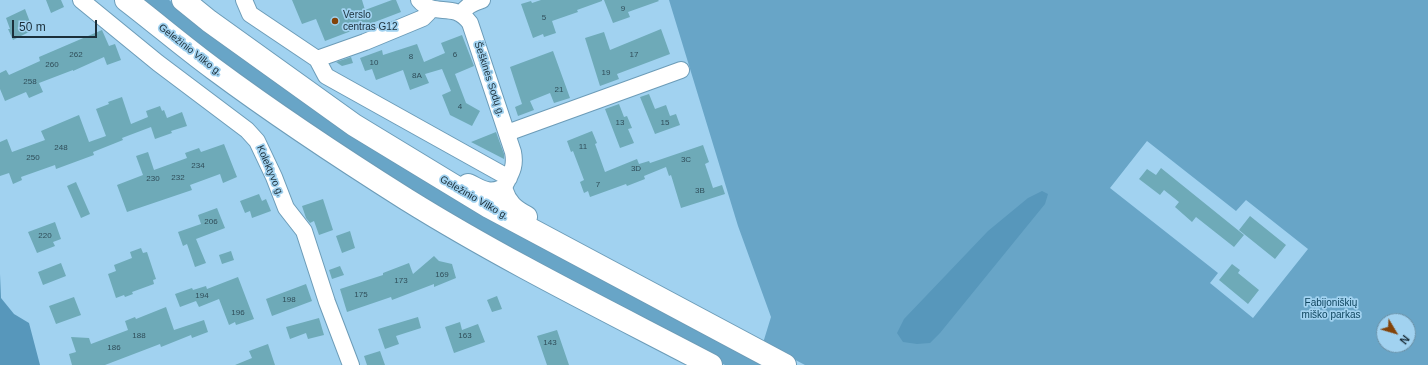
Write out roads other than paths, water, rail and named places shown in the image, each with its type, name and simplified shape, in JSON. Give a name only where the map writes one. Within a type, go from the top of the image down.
[{"type":"highway","name":"Geležinio Vilko g.","points":[[126,0],[212,68],[263,104],[407,200],[475,240],[550,281],[711,365]]},
{"type":"highway","name":"Geležinio Vilko g.","points":[[183,0],[215,26],[354,125],[416,163],[489,207],[785,365]]},
{"type":"highway","points":[[416,163],[445,171],[485,194],[494,194],[506,184]]},
{"type":"highway","points":[[506,184],[504,199],[509,205],[516,212],[550,231],[572,252]]},
{"type":"street","name":"Kolektyvo g.","points":[[81,0],[158,63],[247,130],[257,141],[274,177],[286,208],[304,230],[351,365]]},
{"type":"street","points":[[244,0],[250,14],[317,59],[326,76],[506,184]]},
{"type":"street","points":[[317,59],[365,42],[423,18],[428,13],[425,4],[455,9],[462,13],[470,4],[482,0]]},
{"type":"street","name":"Šeškinės Sodų g.","points":[[462,13],[470,23],[473,30],[513,152],[515,163],[506,184]]},
{"type":"street","points":[[507,133],[681,70]]},
{"type":"place","name":"Verslo centras G12","points":[[335,21]]},
{"type":"park label","name":"Fabijoniškių miško parkas","points":[[1331,308]]}]
